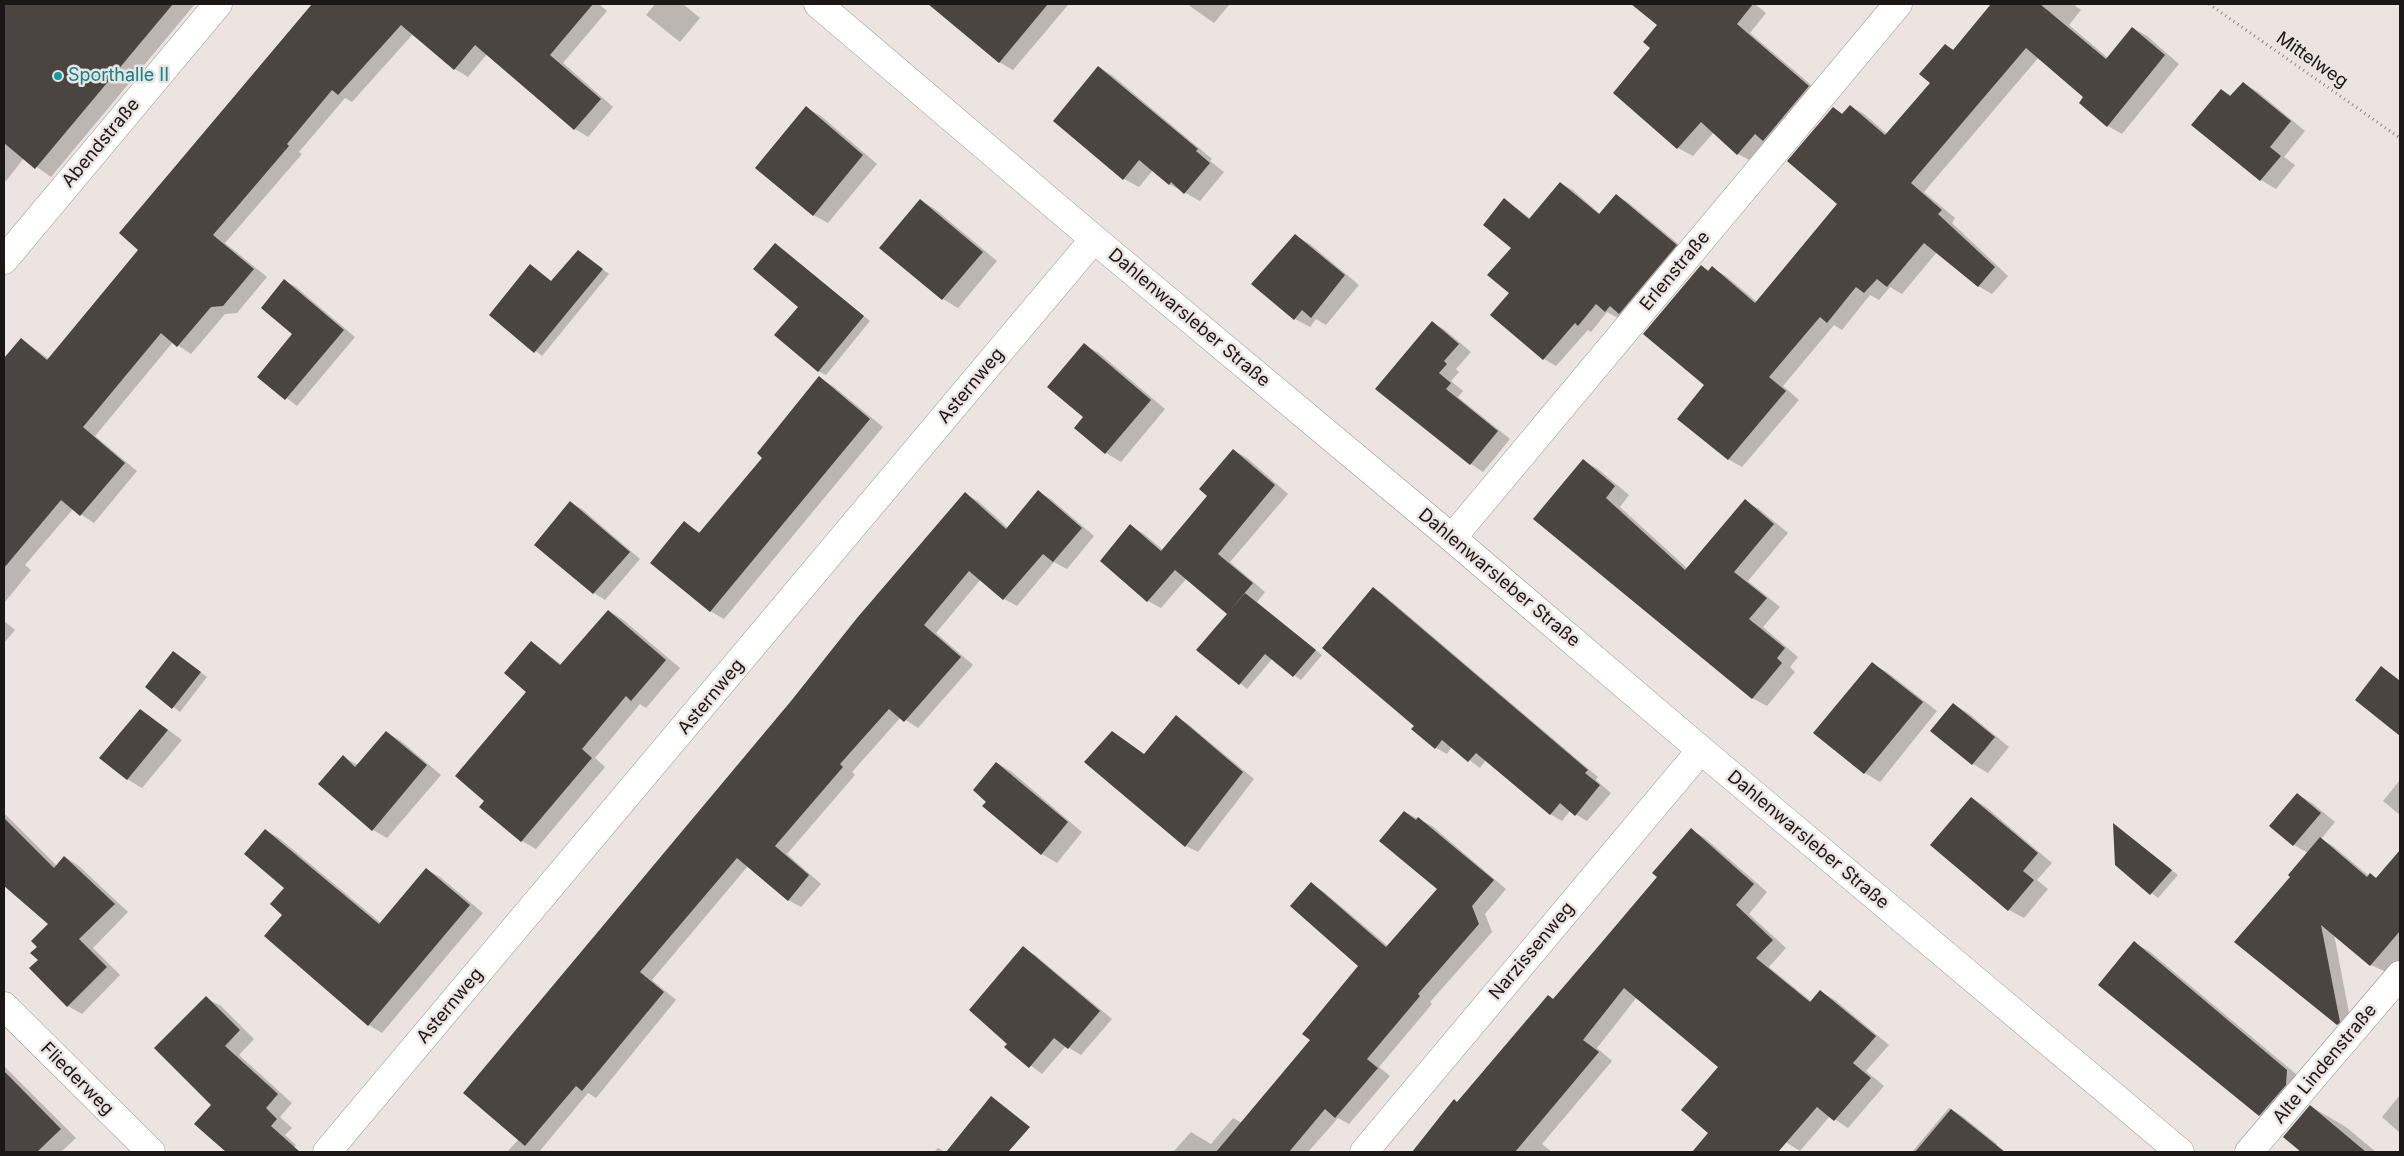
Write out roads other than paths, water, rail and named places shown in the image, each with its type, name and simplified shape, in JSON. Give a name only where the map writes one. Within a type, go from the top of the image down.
[{"type":"street","name":"Abendstraße","points":[[4,260],[218,4]]},
{"type":"street","name":"Dahlenwarsleber Straße","points":[[818,4],[1094,239],[1452,538],[1701,750],[2180,1152]]},
{"type":"street","name":"Erlenstraße","points":[[1452,538],[1898,4]]},
{"type":"street","name":"Asternweg","points":[[327,1152],[1094,239]]},
{"type":"street","name":"Narzissenweg","points":[[1364,1152],[1701,750]]},
{"type":"street","name":"Alte Lindenstraße","points":[[2249,1152],[2400,975]]},
{"type":"street","name":"Fliederweg","points":[[4,1006],[151,1152]]},
{"type":"place","name":"Sporthalle II","points":[[58,76]]}]
